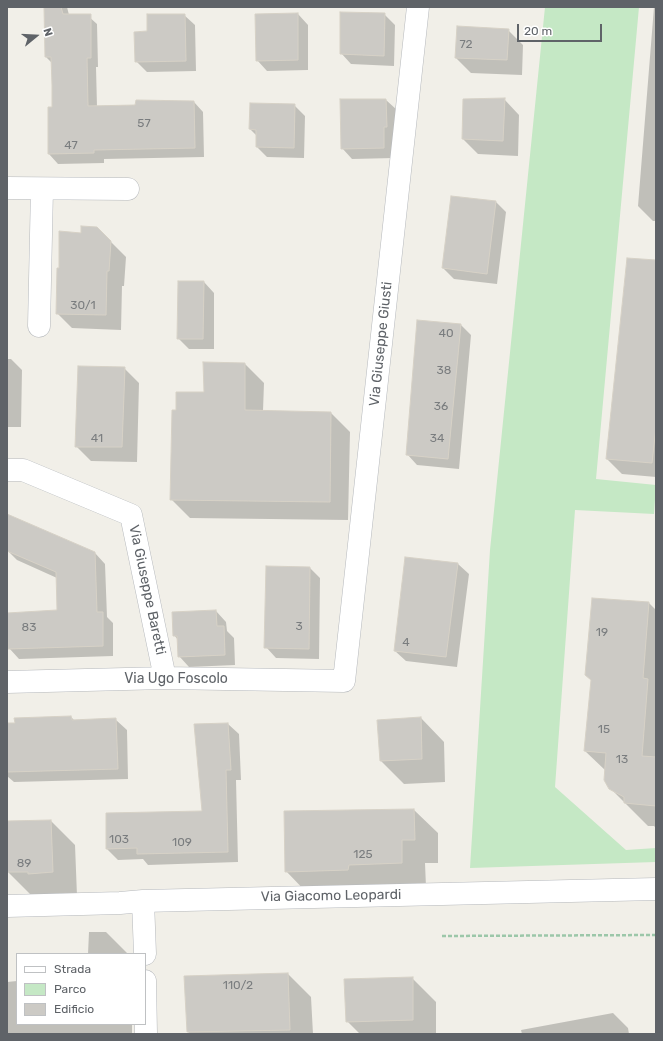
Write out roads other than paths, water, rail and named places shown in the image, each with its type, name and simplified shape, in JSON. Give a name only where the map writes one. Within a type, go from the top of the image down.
[{"type":"street","name":"Via Giuseppe Giusti","points":[[344,681],[418,7]]},
{"type":"street","points":[[7,188],[128,189]]},
{"type":"street","points":[[39,326],[42,189]]},
{"type":"street","name":"Via Giuseppe Baretti","points":[[7,470],[23,470],[131,515],[165,678]]},
{"type":"street","name":"Via Ugo Foscolo","points":[[7,682],[165,678],[344,681]]},
{"type":"street","name":"Via Giacomo Leopardi","points":[[7,906],[143,901],[656,888]]},
{"type":"street","points":[[143,901],[145,953]]}]
